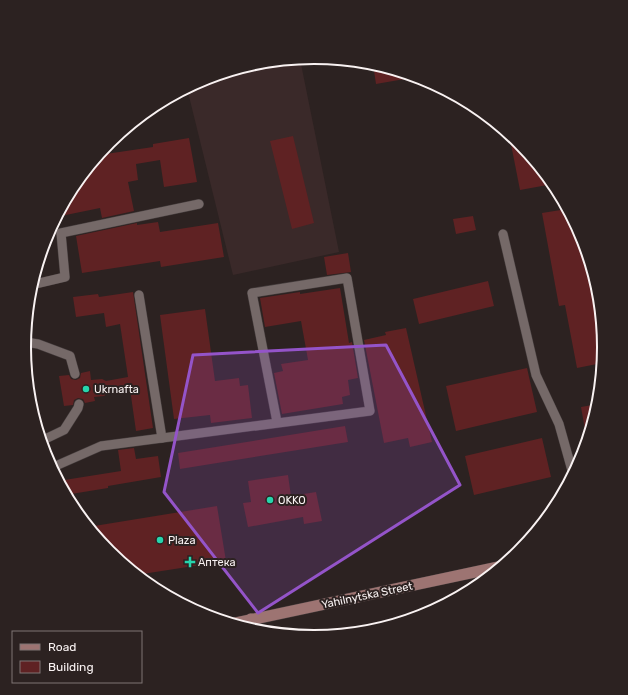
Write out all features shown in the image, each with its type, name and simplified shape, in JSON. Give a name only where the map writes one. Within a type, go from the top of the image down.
[{"type":"main road","name":"Yahilnytska Street","points":[[255,624],[490,569]]},
{"type":"lane","points":[[38,283],[65,277],[61,233],[199,204]]},
{"type":"lane","points":[[503,234],[536,375],[559,424],[571,465]]},
{"type":"lane","points":[[57,465],[102,446],[370,411],[347,278],[252,293],[277,422]]},
{"type":"lane","points":[[139,295],[162,438]]},
{"type":"lane","points":[[31,343],[38,344],[70,356],[75,374]]},
{"type":"lane","points":[[46,439],[64,430],[79,404]]},
{"type":"highlighted area","points":[[386,345],[460,485],[258,613],[164,492],[193,355]]},
{"type":"shaded area","points":[[301,65],[339,252],[233,275],[189,94],[206,86],[241,74],[277,67]]},
{"type":"building","points":[[374,71],[403,79],[376,84]]},
{"type":"building","points":[[293,136],[314,223],[292,229],[270,141]]},
{"type":"building","points":[[189,138],[197,182],[164,187],[160,160],[136,164],[138,180],[128,182],[134,211],[102,218],[100,208],[64,215],[89,175],[108,154],[153,147],[153,144]]},
{"type":"building","points":[[511,144],[539,175],[546,185],[520,190]]},
{"type":"building","points":[[561,210],[568,222],[582,257],[592,292],[595,311],[597,348],[596,364],[577,368],[565,305],[559,306],[542,213]]},
{"type":"building","points":[[473,216],[476,230],[456,234],[453,219]]},
{"type":"building","points":[[158,222],[160,232],[218,223],[224,257],[161,267],[160,261],[82,273],[76,236],[137,223],[137,225]]},
{"type":"building","points":[[348,253],[351,272],[327,275],[324,257]]},
{"type":"building","points":[[488,281],[494,306],[419,324],[413,299]]},
{"type":"building","points":[[340,288],[349,343],[352,342],[358,378],[348,380],[350,395],[342,397],[343,404],[282,414],[274,373],[283,371],[281,364],[308,360],[301,321],[265,327],[260,298]]},
{"type":"building","points":[[133,292],[153,428],[136,431],[130,389],[109,392],[104,396],[94,397],[95,401],[85,403],[83,399],[78,398],[74,400],[73,405],[64,406],[59,376],[69,375],[71,379],[76,380],[80,378],[81,373],[90,371],[91,380],[102,379],[106,381],[128,377],[120,324],[106,327],[104,313],[76,317],[73,297],[98,294],[99,297]]},
{"type":"building","points":[[205,309],[215,381],[239,378],[240,386],[248,385],[252,418],[211,423],[210,415],[174,419],[160,315]]},
{"type":"building","points":[[406,328],[432,442],[410,447],[408,438],[384,443],[364,340],[386,335],[385,332]]},
{"type":"building","points":[[527,368],[537,412],[456,431],[446,386]]},
{"type":"building","points":[[591,405],[585,428],[581,407]]},
{"type":"building","points":[[345,426],[348,442],[180,469],[178,453]]},
{"type":"building","points":[[542,438],[551,477],[474,495],[465,456]]},
{"type":"building","points":[[134,448],[136,459],[158,456],[161,477],[72,494],[64,480],[121,471],[118,450]]},
{"type":"building","name":"OKKO","points":[[288,475],[291,496],[316,492],[322,521],[304,524],[303,517],[248,527],[243,503],[251,502],[248,481]]},
{"type":"building","name":"Plaza","points":[[217,506],[226,561],[144,574],[114,548],[94,526]]},
{"type":"place","name":"Ukrnafta","points":[[86,389]]},
{"type":"place","name":"OKKO","points":[[270,500]]},
{"type":"place","name":"Plaza","points":[[160,540]]},
{"type":"place","name":"Аптека","points":[[190,562]]}]
